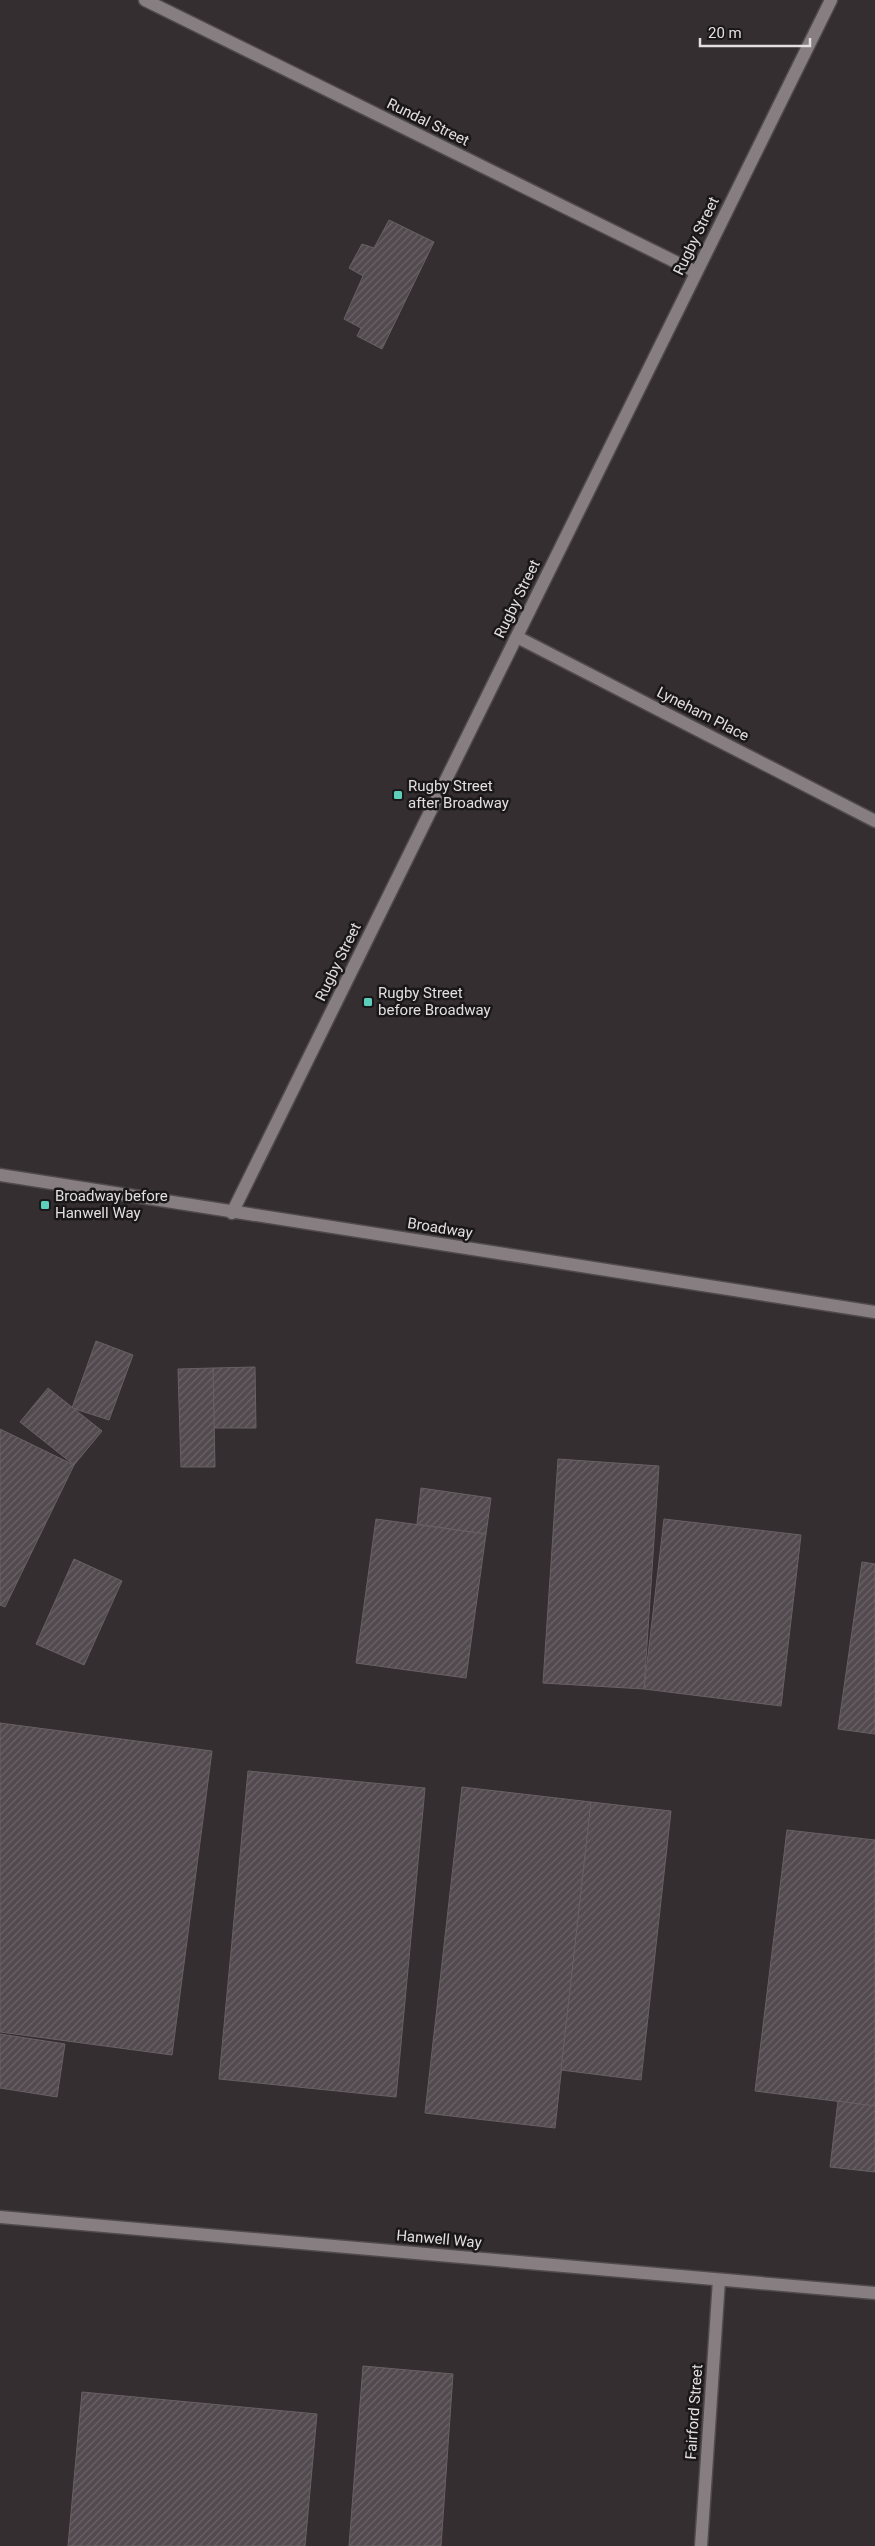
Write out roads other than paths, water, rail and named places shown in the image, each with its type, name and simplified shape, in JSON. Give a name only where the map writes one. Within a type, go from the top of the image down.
[{"type":"street","name":"Rundal Street","points":[[145,0],[696,272]]},
{"type":"street","name":"Rugby Street","points":[[232,1213],[831,0]]},
{"type":"street","name":"Lyneham Place","points":[[517,637],[875,821]]},
{"type":"street","name":"Broadway","points":[[0,1175],[232,1213],[875,1312]]},
{"type":"street","name":"Hanwell Way","points":[[0,2218],[875,2293]]},
{"type":"street","name":"Fairford Street","points":[[701,2546],[719,2280]]},
{"type":"place","name":"Rugby Street after Broadway","points":[[398,795]]},
{"type":"place","name":"Rugby Street before Broadway","points":[[368,1002]]},
{"type":"place","name":"Broadway before Hanwell Way","points":[[45,1205]]}]
